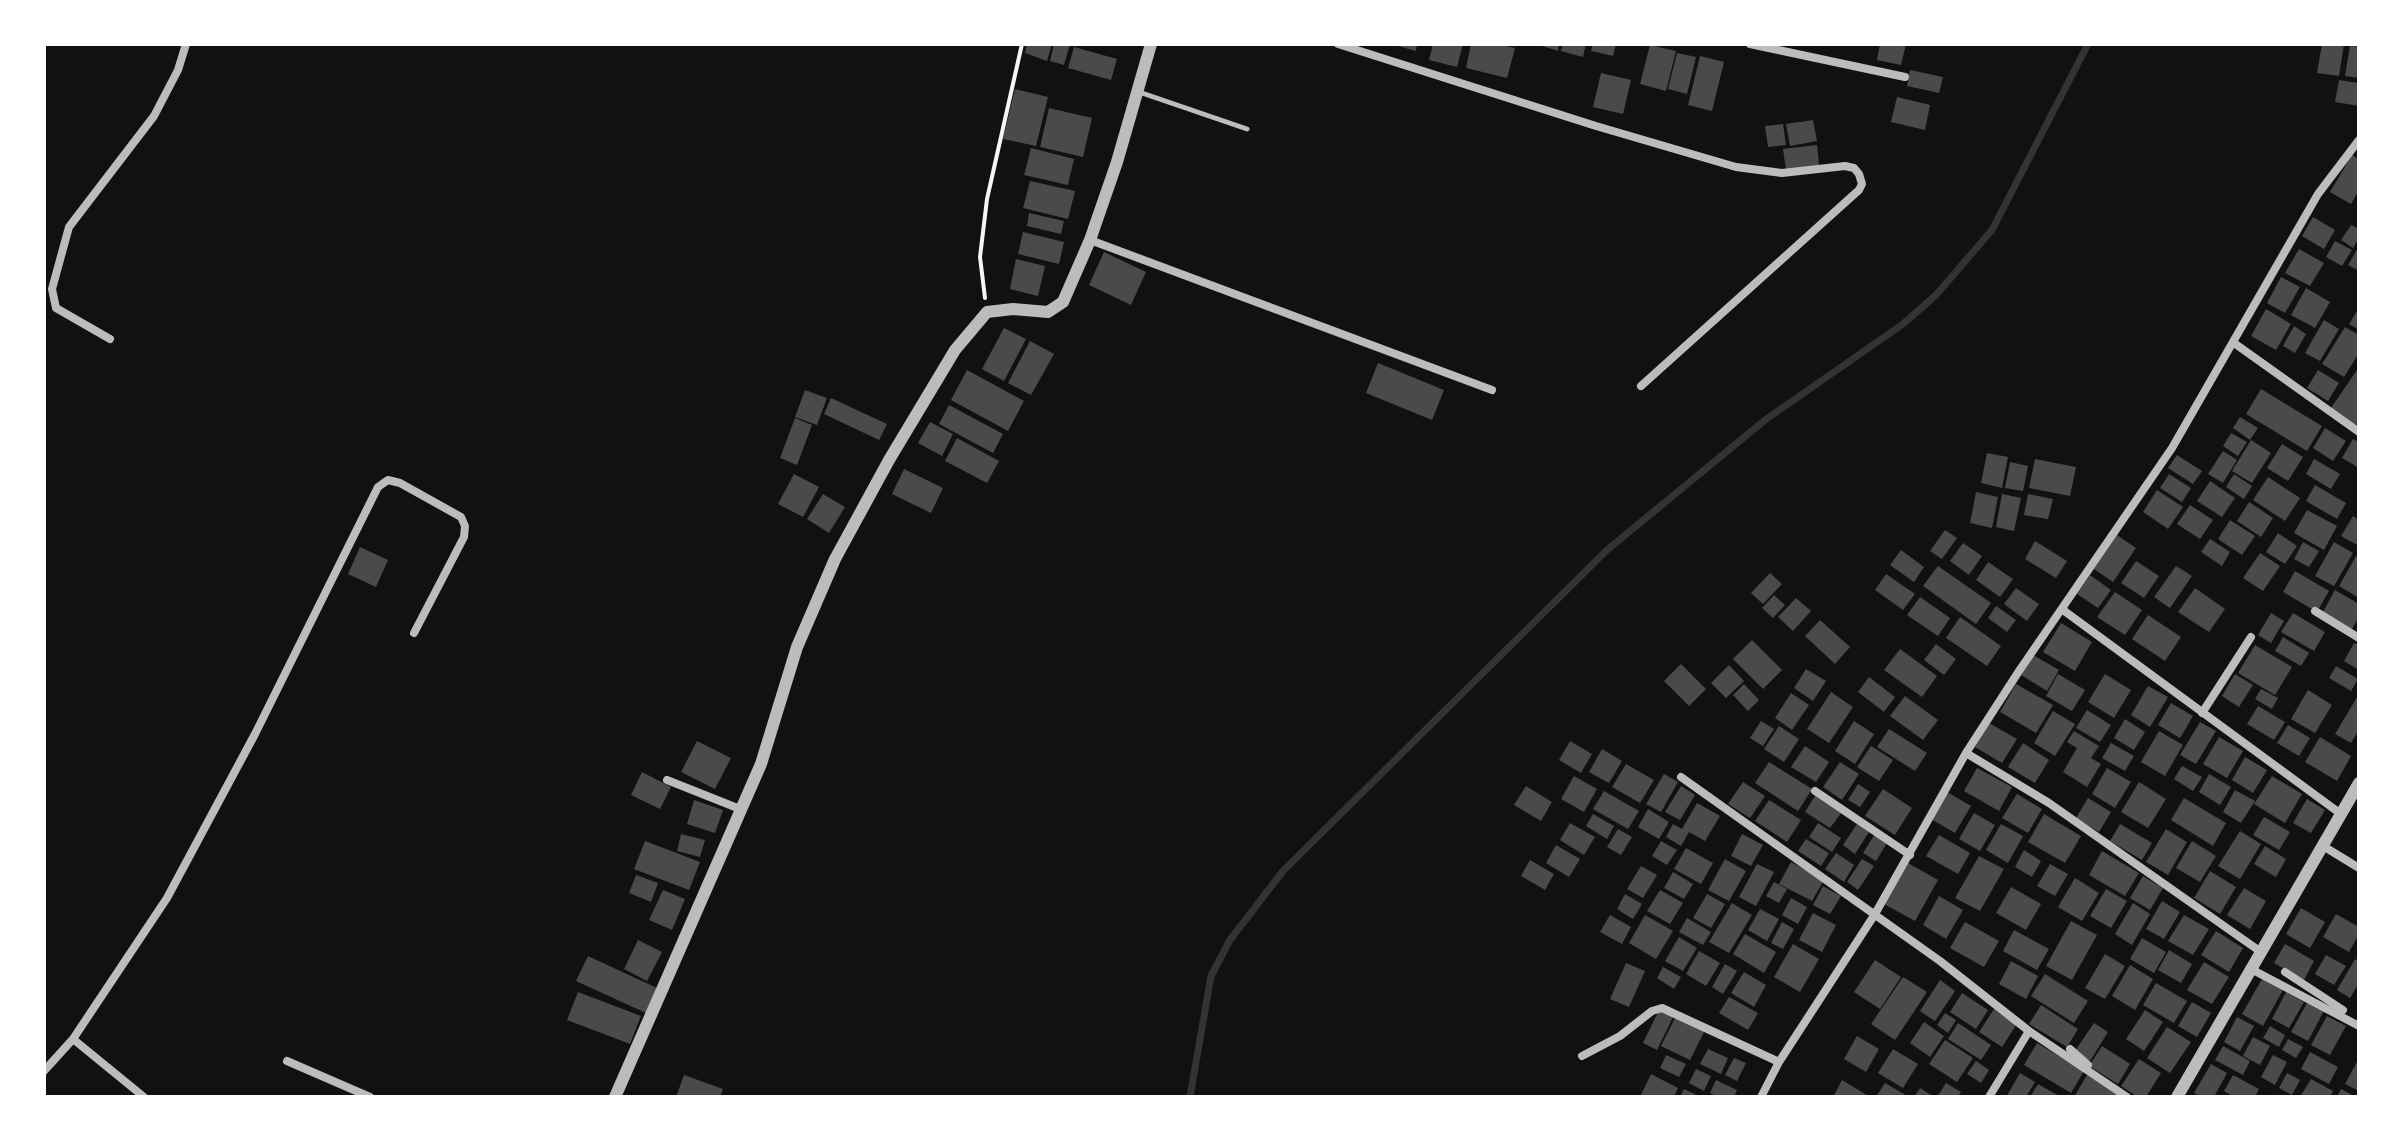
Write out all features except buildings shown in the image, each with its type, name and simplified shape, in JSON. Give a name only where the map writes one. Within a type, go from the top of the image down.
[{"type":"street","points":[[110,339],[56,308],[52,289],[69,227],[154,116],[178,70],[186,44]]},
{"type":"street","points":[[615,1097],[766,749],[797,647],[835,559],[889,460],[955,350],[987,312],[1013,309],[1048,312],[1063,302],[1090,240],[1139,92],[1151,44]]},
{"type":"street","points":[[1338,44],[1736,167],[1782,173],[1845,166],[1854,168],[1862,184],[1859,190],[1641,386]]},
{"type":"street","points":[[1750,44],[1905,77]]},
{"type":"street","points":[[1761,1097],[1779,1062],[1875,914],[1966,753],[2172,448],[2318,194],[2359,140]]},
{"type":"street","points":[[1090,240],[1492,390]]},
{"type":"street","points":[[2234,343],[2359,432]]},
{"type":"street","points":[[44,1071],[73,1039],[167,898],[255,734],[378,487],[388,480],[400,483],[461,517],[465,526],[464,537],[414,633]]},
{"type":"street","points":[[2063,610],[2341,814]]},
{"type":"street","points":[[2315,611],[2359,638]]},
{"type":"street","points":[[2202,713],[2251,637]]},
{"type":"street","points":[[1966,753],[2049,803],[2261,952]]},
{"type":"street","points":[[1681,777],[1875,914],[2029,1031],[2126,1097]]},
{"type":"street","points":[[667,780],[740,809]]},
{"type":"street","points":[[2177,1097],[2359,783]]},
{"type":"street","points":[[1815,791],[1910,855]]},
{"type":"street","points":[[2323,846],[2359,868]]},
{"type":"street","points":[[2251,969],[2359,1026]]},
{"type":"street","points":[[2285,972],[2343,1010]]},
{"type":"street","points":[[1582,1056],[1620,1036],[1652,1011],[1662,1008],[1779,1062]]},
{"type":"street","points":[[1989,1097],[2029,1031]]},
{"type":"street","points":[[73,1039],[144,1097]]},
{"type":"street","points":[[2070,1049],[2126,1097]]},
{"type":"street","points":[[287,1061],[370,1097]]},
{"type":"lane","points":[[1139,92],[1247,129]]},
{"type":"path","points":[[987,312],[980,257],[987,199],[1022,44]]},
{"type":"waterway","points":[[1190,1097],[1211,976],[1230,940],[1283,871],[1607,550],[1765,420],[1903,324],[1936,295],[1992,230],[2088,44]]}]
